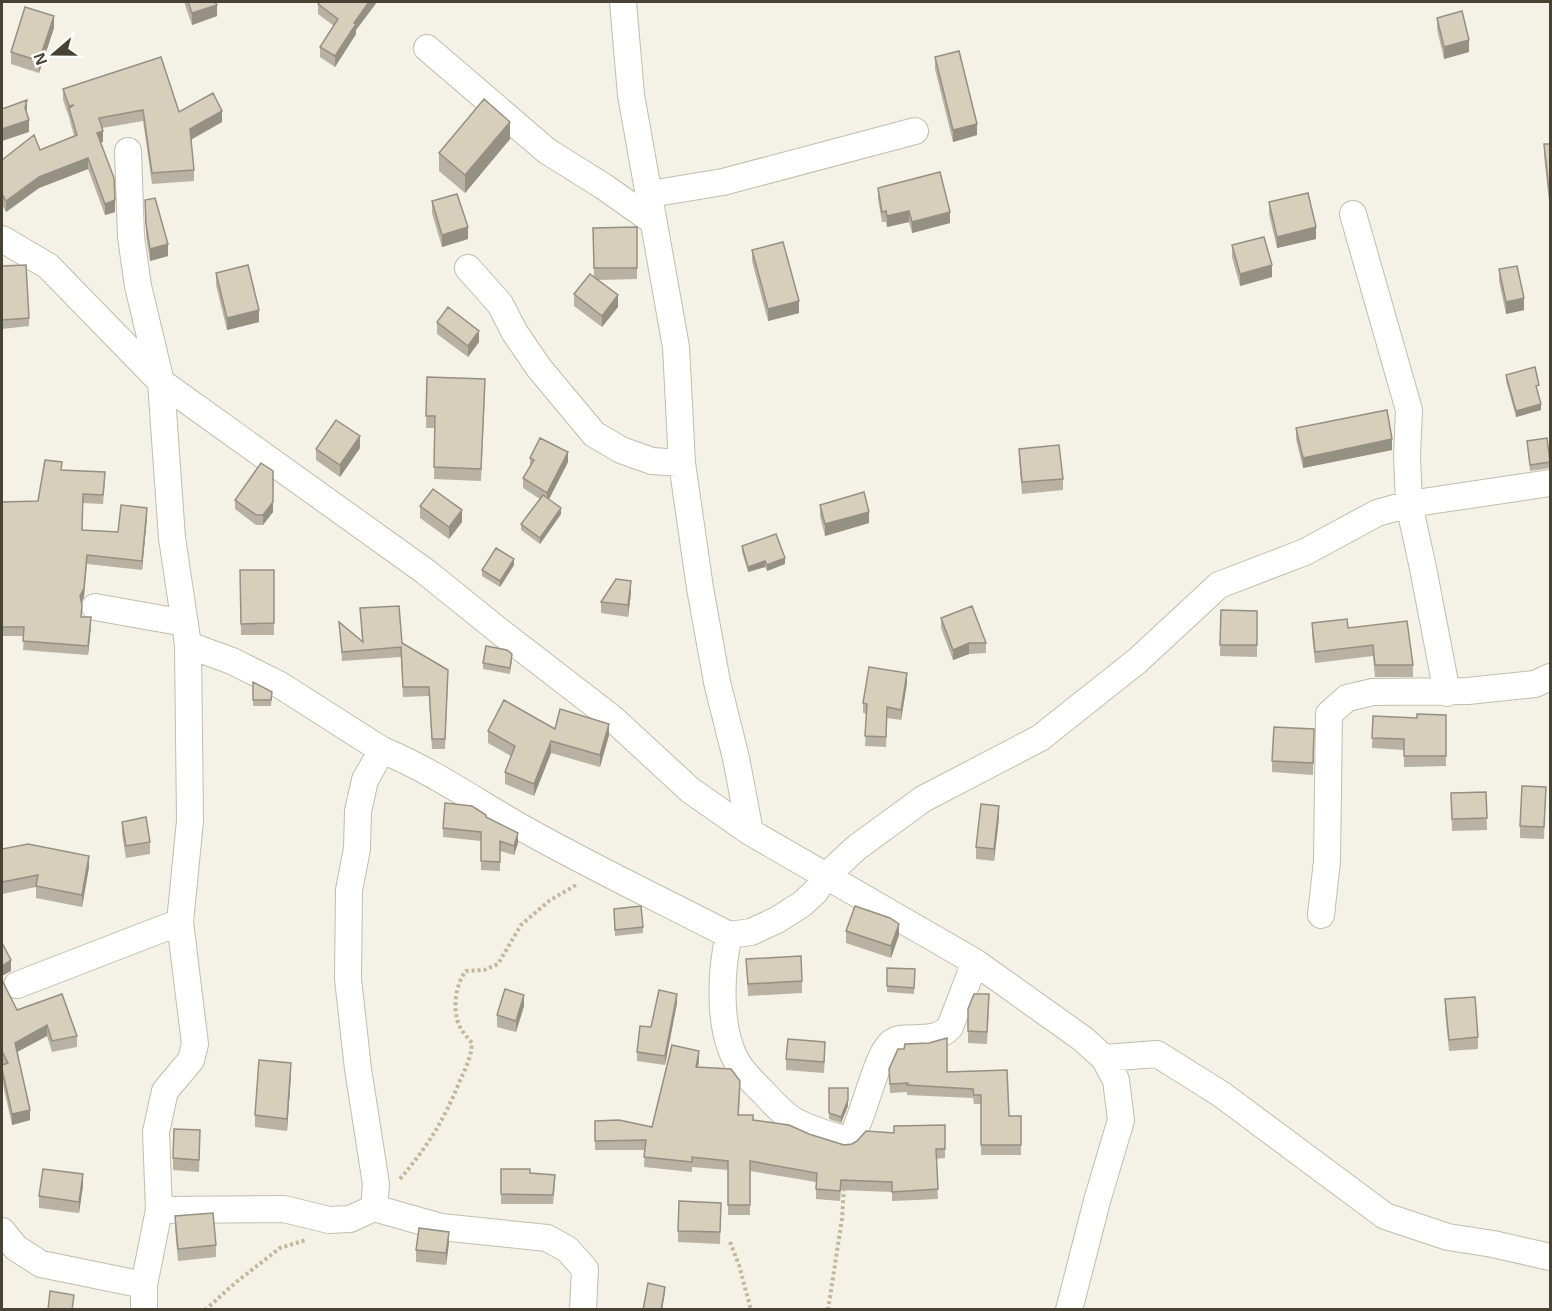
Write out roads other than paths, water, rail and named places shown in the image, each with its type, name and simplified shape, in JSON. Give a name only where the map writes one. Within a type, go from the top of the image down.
[{"type":"street","points":[[623,2],[631,95],[676,347],[682,463],[700,588],[715,672],[736,758],[750,832]]},
{"type":"street","points":[[427,48],[547,151],[654,222]]},
{"type":"street","points":[[650,194],[723,182],[915,131]]},
{"type":"street","points":[[2,1231],[15,1248],[40,1264],[144,1297],[159,1210],[156,1132],[165,1091],[191,1060],[195,1044],[180,922],[190,820],[187,634],[172,538],[161,382],[138,286],[131,237],[129,151]]},
{"type":"street","points":[[1353,214],[1409,410],[1407,456],[1409,504],[1446,693]]},
{"type":"street","points":[[2,238],[48,266],[161,382],[426,572],[612,717],[690,790],[750,832],[975,962],[1083,1039],[1104,1058],[1116,1080],[1121,1120],[1069,1310]]},
{"type":"street","points":[[468,268],[500,304],[515,333],[540,368],[594,434],[621,450],[652,461],[682,463]]},
{"type":"street","points":[[95,607],[187,634],[231,661],[280,685],[382,750],[475,798],[525,830],[729,935],[752,932],[777,920],[802,904],[826,876],[856,848],[923,799],[1040,738],[1137,661],[1219,585],[1305,552],[1377,513],[1409,504],[1551,483]]},
{"type":"street","points":[[1321,915],[1327,861],[1329,714],[1347,698],[1373,692],[1446,693],[1536,684],[1551,677]]},
{"type":"street","points":[[382,750],[365,780],[358,811],[357,849],[349,890],[348,979],[358,1069],[382,1210]]},
{"type":"street","points":[[17,986],[180,922]]},
{"type":"street","points":[[729,935],[723,958],[725,1025],[731,1050],[745,1073],[793,1120],[819,1132],[847,1140],[853,1135],[867,1092],[887,1046],[898,1039],[920,1039],[940,1036],[946,1032],[975,962]]},
{"type":"street","points":[[1104,1058],[1157,1054],[1221,1094],[1385,1216],[1448,1237],[1551,1257]]},
{"type":"street","points":[[159,1210],[284,1209],[329,1220],[350,1218],[382,1210],[441,1227],[546,1238],[567,1249],[585,1269],[584,1310]]}]
